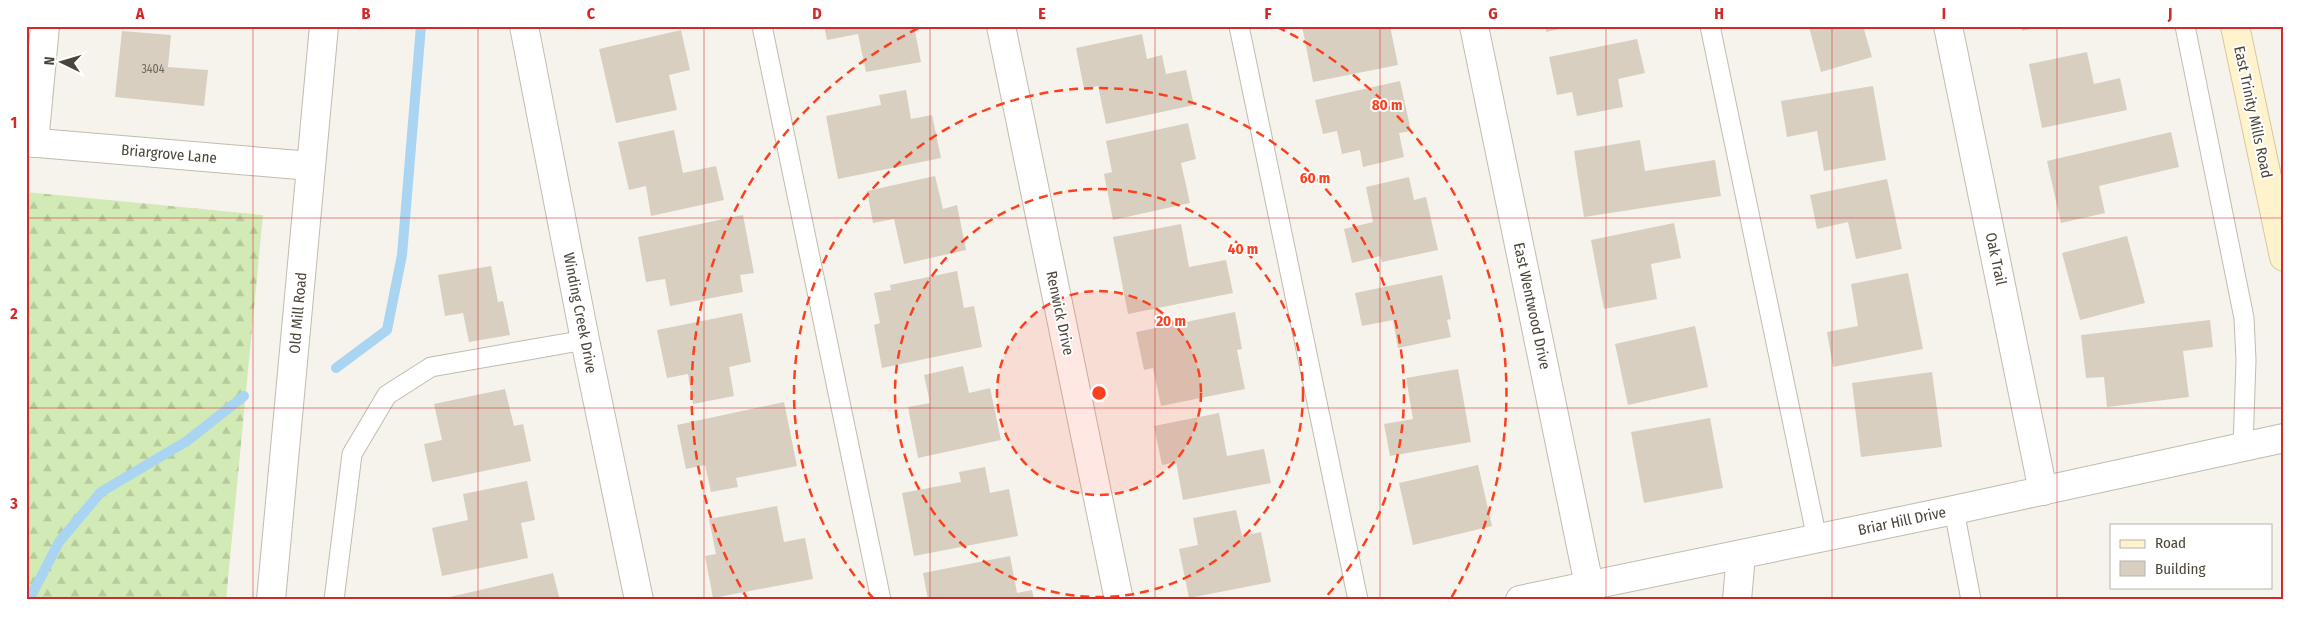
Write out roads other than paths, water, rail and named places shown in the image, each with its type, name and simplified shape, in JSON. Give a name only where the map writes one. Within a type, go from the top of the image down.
[{"type":"main road","name":"East Trinity Mills Road","points":[[2235,26],[2284,257]]},
{"type":"street","points":[[30,143],[45,26]]},
{"type":"street","name":"Old Mill Road","points":[[271,600],[324,26]]},
{"type":"street","name":"Winding Creek Drive","points":[[524,26],[584,340],[639,600]]},
{"type":"street","name":"Renwick Drive","points":[[1001,26],[1119,600]]},
{"type":"street","name":"East Wentwood Drive","points":[[1474,26],[1589,585]]},
{"type":"street","name":"Oak Trail","points":[[1948,26],[2043,491]]},
{"type":"street","name":"Briargrove Lane","points":[[30,143],[311,166]]},
{"type":"street","name":"Briar Hill Drive","points":[[1520,600],[1954,510],[2284,438]]},
{"type":"street","points":[[1736,600],[1741,555]]},
{"type":"lane","points":[[762,26],[880,600]]},
{"type":"lane","points":[[1239,26],[1358,600]]},
{"type":"lane","points":[[1710,26],[1817,539]]},
{"type":"lane","points":[[2185,26],[2244,318],[2246,360],[2243,447]]},
{"type":"lane","points":[[334,600],[352,454],[386,395],[432,367],[584,340]]},
{"type":"lane","points":[[1954,510],[1971,600]]},
{"type":"waterway","points":[[336,368],[387,330],[402,255],[421,26]]},
{"type":"waterway","points":[[29,600],[59,542],[101,492],[187,441],[244,396]]}]
